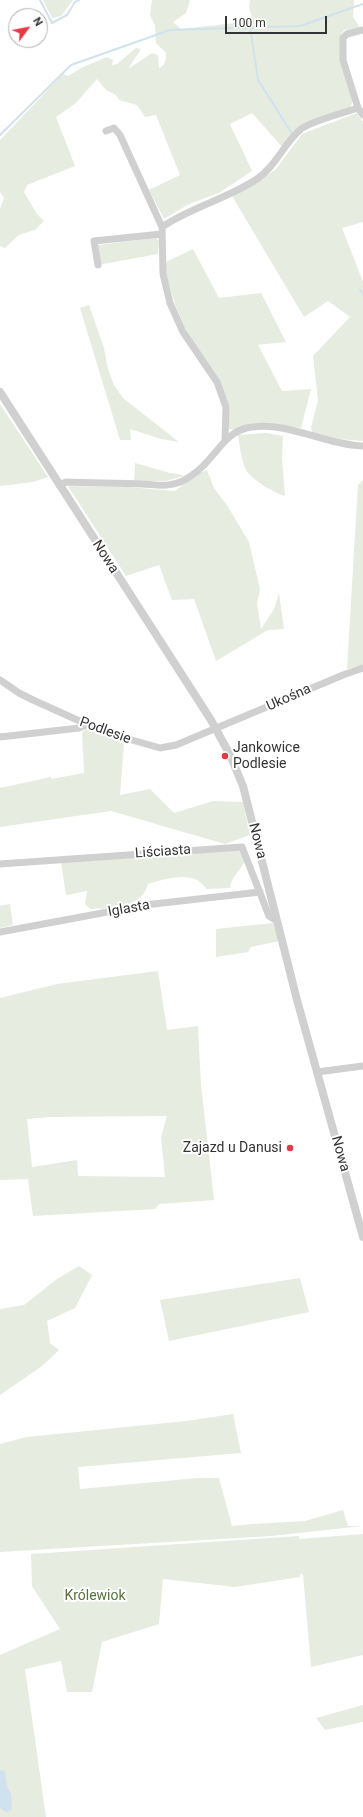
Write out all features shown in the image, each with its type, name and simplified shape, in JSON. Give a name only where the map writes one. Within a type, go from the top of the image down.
[{"type":"street","points":[[363,30],[347,34],[343,38],[343,60],[358,108],[363,115]]},
{"type":"street","points":[[98,265],[94,241],[162,230],[178,216],[221,199],[258,179],[278,159],[294,137],[302,129],[309,125],[358,108]]},
{"type":"street","points":[[106,131],[114,128],[120,135],[162,230],[163,274],[170,304],[183,332],[217,382],[226,407],[225,440]]},
{"type":"street","name":"Nowa","points":[[0,392],[216,728],[233,761],[243,786],[317,1072],[363,1237]]},
{"type":"street","points":[[59,485],[66,482],[172,485],[192,476],[203,467],[233,432],[252,427],[282,428],[305,433],[322,439],[363,446]]},
{"type":"street","name":"Ukośna","points":[[216,728],[363,668]]},
{"type":"street","name":"Podlesie","points":[[0,680],[18,693],[86,725],[160,748],[176,745],[216,728]]},
{"type":"street","points":[[0,736],[78,728],[86,725]]},
{"type":"street","name":"Liściasta","points":[[0,864],[242,847],[269,916],[277,921]]},
{"type":"street","name":"Iglasta","points":[[0,932],[145,905],[260,892]]},
{"type":"street","points":[[317,1072],[363,1066]]},
{"type":"green space","points":[[43,0],[73,0],[61,16],[52,18]]},
{"type":"green space","points":[[152,0],[190,0],[186,13],[173,22],[181,29],[253,21],[249,7],[250,0],[354,0],[353,17],[360,28],[344,30],[340,37],[353,101],[350,108],[302,125],[284,149],[252,113],[230,124],[252,171],[219,193],[189,204],[164,219],[149,190],[180,175],[156,115],[145,117],[137,105],[119,100],[116,95],[106,90],[97,79],[76,103],[56,117],[75,166],[27,185],[24,192],[37,214],[44,221],[35,230],[19,235],[5,248],[0,246],[0,208],[4,198],[0,192],[0,140],[63,74],[68,76],[83,67],[107,57],[113,60],[112,65],[117,64],[136,48],[141,49],[128,69],[152,53],[158,55],[159,68],[163,65],[166,60],[166,53],[156,43],[155,25],[150,15]]},
{"type":"green space","points":[[357,113],[363,122],[363,222],[342,228],[363,282],[363,441],[339,439],[313,433],[311,428],[318,400],[313,356],[350,317],[328,301],[304,317],[232,196],[250,187],[276,169],[302,134]]},
{"type":"green space","points":[[156,238],[159,241],[158,254],[98,265],[97,245]]},
{"type":"green space","points":[[193,249],[219,298],[261,293],[286,342],[256,345],[258,345],[282,391],[311,389],[301,428],[253,423],[235,430],[229,429],[228,406],[185,328],[175,304],[166,275],[164,263]]},
{"type":"green space","points":[[89,305],[104,348],[108,369],[114,385],[123,398],[179,442],[161,439],[130,429],[131,440],[120,440],[80,308]]},
{"type":"green space","points":[[0,404],[48,477],[33,482],[0,486]]},
{"type":"green space","points":[[266,433],[283,436],[282,458],[285,496],[269,489],[253,478],[246,470],[243,462],[238,435]]},
{"type":"green space","points":[[135,463],[184,476],[166,481],[134,481]]},
{"type":"green space","points":[[207,470],[214,488],[228,507],[249,542],[260,589],[257,604],[261,629],[274,609],[279,593],[284,629],[268,630],[216,661],[194,599],[172,600],[159,565],[126,576],[68,486],[128,487],[175,491],[196,474]]},
{"type":"green space","points":[[363,480],[363,666],[347,669],[358,485]]},
{"type":"green space","points":[[86,729],[124,743],[120,795],[150,789],[174,813],[213,801],[243,802],[250,835],[225,844],[111,811],[0,827],[0,788],[51,777],[51,779],[84,773],[82,733]]},
{"type":"green space","points":[[240,850],[245,861],[234,877],[230,888],[207,889],[197,880],[191,878],[172,878],[148,884],[145,892],[140,898],[133,902],[116,907],[90,909],[85,904],[87,891],[66,895],[61,862]]},
{"type":"green space","points":[[10,904],[13,925],[0,928],[0,906]]},
{"type":"green space","points":[[273,923],[279,941],[251,947],[248,952],[216,957],[216,929]]},
{"type":"green space","points":[[158,971],[167,1030],[198,1026],[201,1085],[214,1200],[159,1204],[155,1209],[33,1216],[28,1179],[0,1180],[0,998],[57,984]],"holes":[[[167,1116],[161,1137],[165,1177],[78,1176],[77,1160],[32,1167],[27,1119],[49,1117]]]},
{"type":"green space","points":[[79,1266],[92,1275],[75,1308],[47,1321],[50,1343],[59,1350],[42,1366],[0,1395],[0,1309],[24,1305],[57,1279]]},
{"type":"green space","points":[[300,1278],[309,1312],[169,1341],[160,1300]]},
{"type":"green space","points":[[233,1414],[241,1453],[78,1467],[80,1489],[198,1478],[219,1478],[232,1526],[305,1521],[343,1510],[348,1526],[363,1526],[271,1536],[0,1552],[0,1444],[27,1437],[186,1421]]},
{"type":"green space","name":"Królewiok","points":[[363,1534],[363,1655],[311,1667],[303,1574],[300,1574],[300,1577],[235,1587],[163,1579],[159,1624],[102,1642],[92,1692],[67,1692],[61,1661],[25,1669],[46,1817],[0,1817],[0,1655],[60,1629],[32,1586],[31,1554],[299,1536],[299,1539]]},
{"type":"green space","points":[[363,1705],[363,1722],[325,1730],[316,1718]]},
{"type":"water","points":[[0,1770],[5,1771],[7,1786],[11,1794],[12,1810],[6,1812],[0,1808]]},
{"type":"waterway","points":[[40,0],[52,23],[67,15],[75,2],[79,0]]},
{"type":"waterway","points":[[0,135],[71,65],[170,30],[300,26],[363,4]]},
{"type":"waterway","points":[[250,27],[258,80],[293,135]]},
{"type":"waterway","points":[[360,290],[363,294]]},
{"type":"place","name":"Jankowice Podlesie","points":[[225,756]]},
{"type":"place","name":"Zajazd u Danusi","points":[[290,1148]]}]
